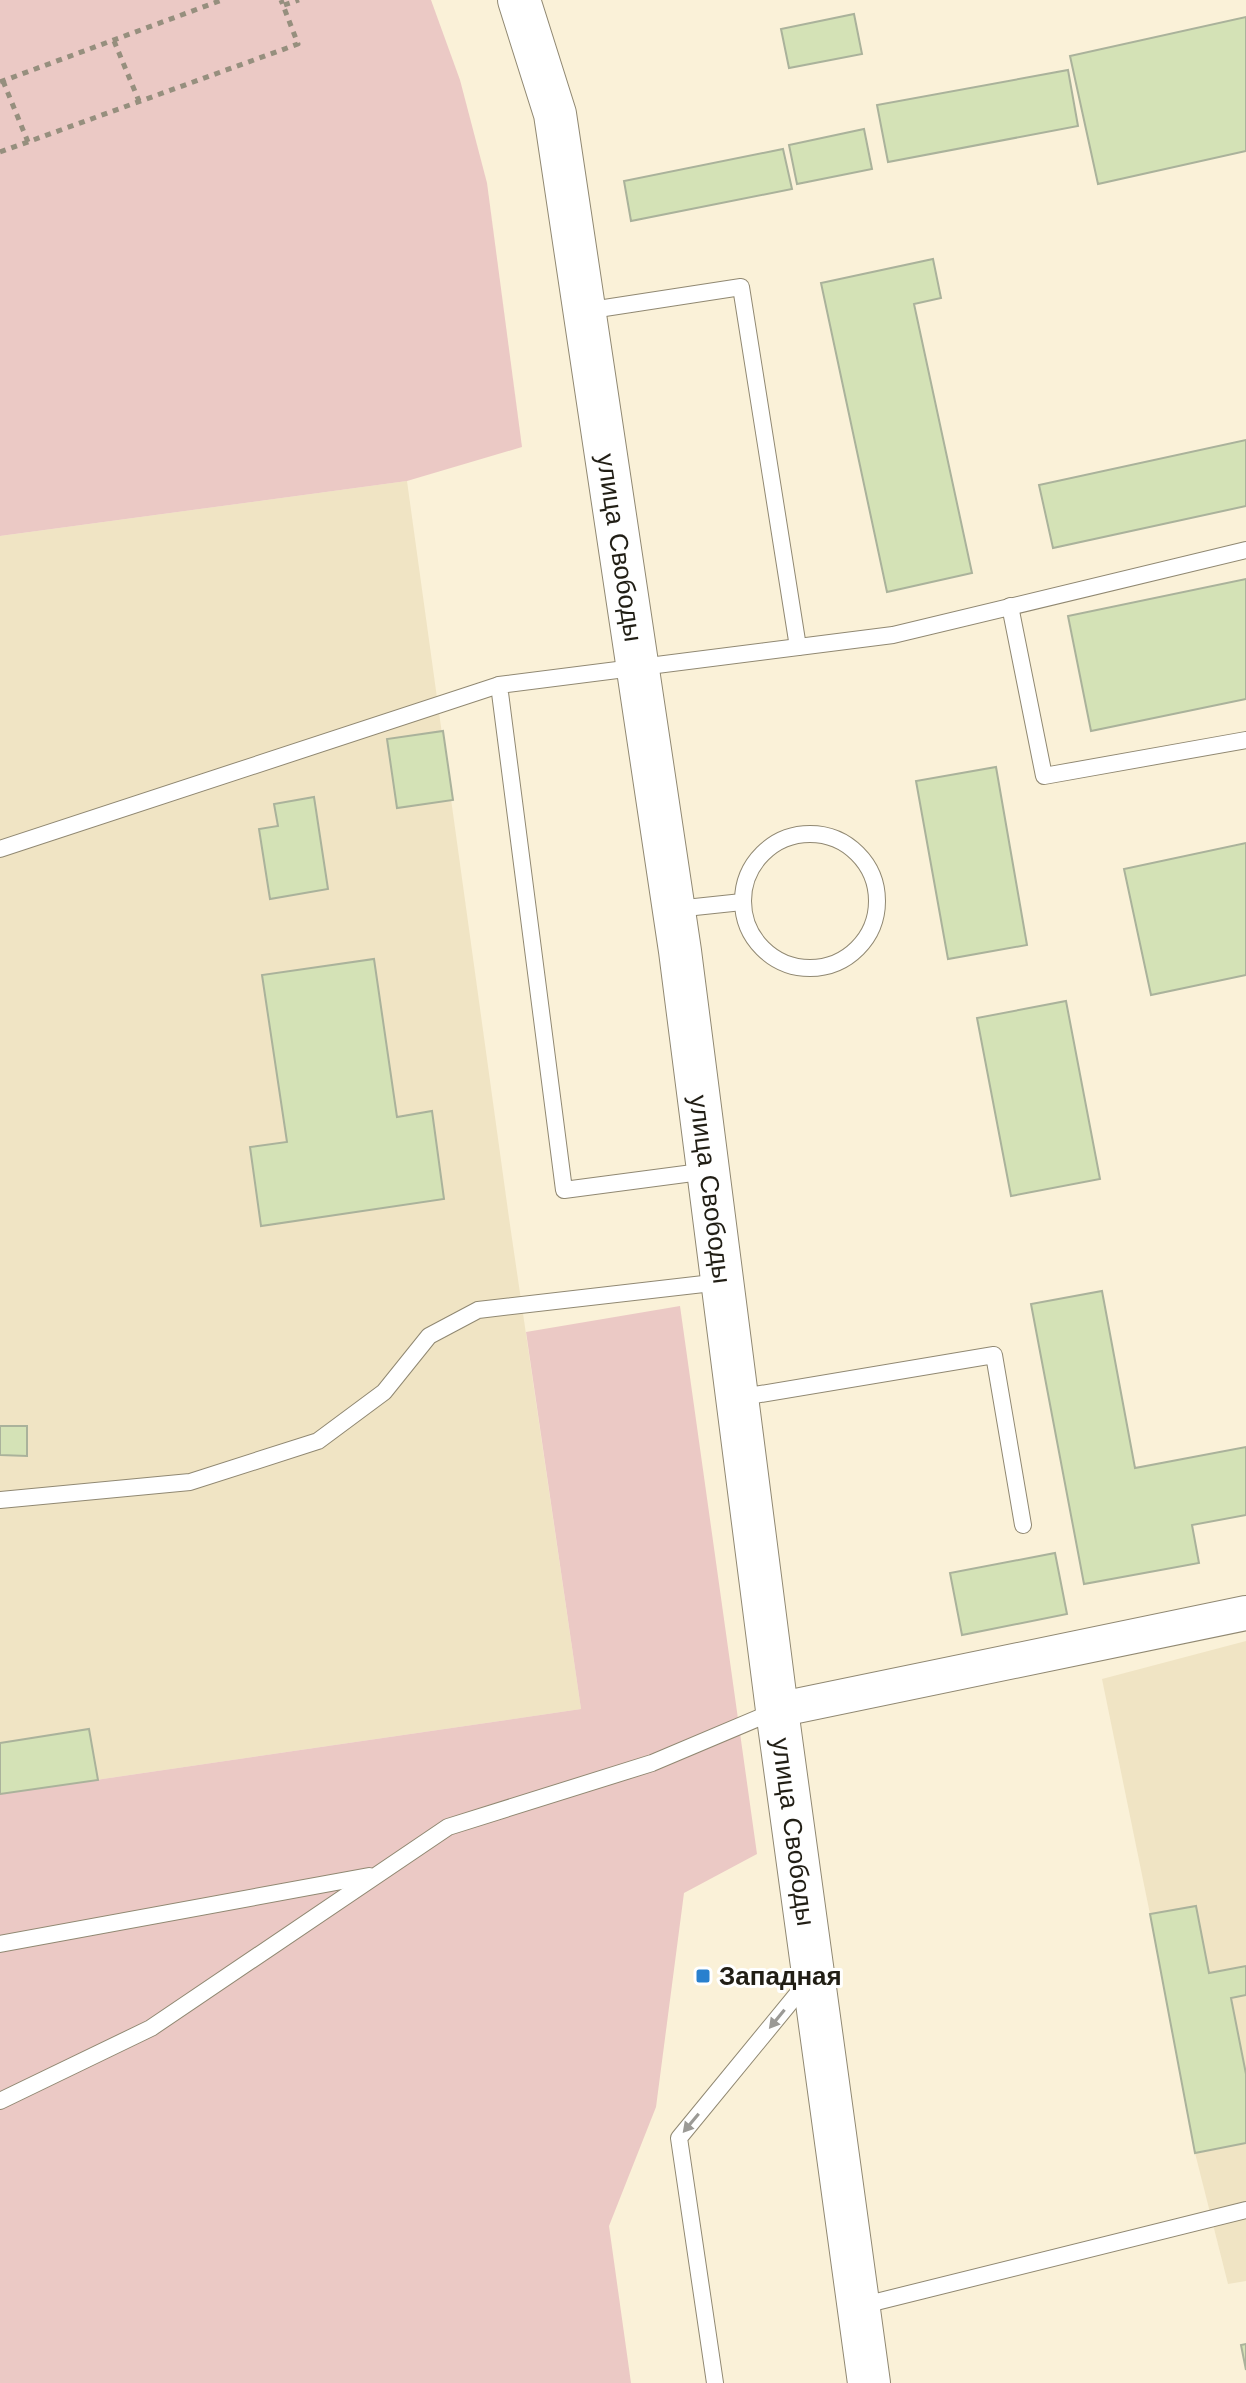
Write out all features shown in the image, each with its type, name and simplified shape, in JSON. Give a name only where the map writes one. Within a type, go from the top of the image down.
[{"type":"street","name":"улица Свободы","points":[[519,0],[555,114],[674,910],[777,1710],[869,2383]]},
{"type":"street","points":[[777,1710],[1246,1613]]},
{"type":"lane","points":[[584,311],[741,287],[798,647]]},
{"type":"lane","points":[[0,849],[499,685],[893,635],[1246,550]]},
{"type":"lane","points":[[1010,606],[1044,776],[1246,740]]},
{"type":"lane","points":[[499,685],[564,1190],[708,1171]]},
{"type":"lane","points":[[819,834],[840,841],[858,854],[871,872],[877,893],[876,914],[869,935],[855,952],[837,964],[816,969],[795,968],[775,960],[757,944],[745,924],[742,902],[745,879],[757,858],[774,843],[796,835],[819,834]]},
{"type":"lane","points":[[674,910],[742,902]]},
{"type":"lane","points":[[0,1500],[190,1482],[318,1441],[384,1392],[429,1336],[478,1310],[722,1281]]},
{"type":"lane","points":[[737,1398],[994,1355],[1023,1525]]},
{"type":"lane","points":[[0,2101],[151,2028],[448,1827],[652,1763],[777,1710]]},
{"type":"lane","points":[[0,1944],[379,1874]]},
{"type":"lane","points":[[715,2383],[679,2138],[813,1975]]},
{"type":"lane","points":[[858,2307],[1246,2210]]},
{"type":"path","points":[[28,142],[2,82],[222,0]]},
{"type":"path","points":[[0,152],[298,44],[282,3],[299,0]]},
{"type":"path","points":[[114,41],[139,101]]},
{"type":"shaded area","points":[[0,0],[431,0],[460,80],[487,183],[522,447],[407,481],[0,536]]},
{"type":"shaded area","points":[[407,481],[509,1218],[581,1709],[0,1794],[0,536]]},
{"type":"shaded area","points":[[680,1306],[757,1854],[684,1893],[656,2107],[609,2226],[631,2383],[0,2383],[0,1794],[581,1709],[526,1332]]},
{"type":"shaded area","points":[[1246,1641],[1246,2281],[1228,2284],[1195,2153],[1102,1679]]},
{"type":"building","points":[[854,14],[862,54],[789,68],[781,29]]},
{"type":"building","points":[[1246,17],[1246,151],[1098,184],[1070,56]]},
{"type":"building","points":[[1068,70],[1078,126],[888,162],[877,105]]},
{"type":"building","points":[[864,129],[872,169],[797,184],[789,145]]},
{"type":"building","points":[[783,149],[792,189],[631,221],[624,181]]},
{"type":"building","points":[[933,259],[941,298],[914,304],[972,573],[887,592],[821,283]]},
{"type":"building","points":[[1246,440],[1246,506],[1053,548],[1039,485]]},
{"type":"building","points":[[1246,579],[1246,699],[1091,731],[1068,616]]},
{"type":"building","points":[[443,731],[453,800],[397,808],[387,739]]},
{"type":"building","points":[[996,767],[1027,945],[948,959],[916,781]]},
{"type":"building","points":[[314,797],[328,889],[270,899],[259,829],[278,826],[274,804]]},
{"type":"building","points":[[1246,843],[1246,975],[1151,995],[1124,869]]},
{"type":"building","points":[[374,959],[397,1117],[432,1111],[444,1199],[261,1226],[250,1147],[287,1142],[262,975]]},
{"type":"building","points":[[1066,1001],[1100,1179],[1011,1196],[977,1018]]},
{"type":"building","points":[[1102,1291],[1135,1468],[1246,1447],[1246,1515],[1192,1525],[1199,1563],[1084,1584],[1031,1304]]},
{"type":"building","points":[[0,1426],[27,1426],[27,1456],[0,1455]]},
{"type":"building","points":[[1055,1553],[1067,1614],[962,1635],[950,1573]]},
{"type":"building","points":[[89,1729],[98,1780],[0,1794],[0,1743]]},
{"type":"building","points":[[1196,1906],[1209,1973],[1246,1966],[1246,1995],[1231,1998],[1246,2074],[1246,2143],[1195,2153],[1150,1914]]},
{"type":"building","points":[[1246,2344],[1246,2370],[1241,2345]]},
{"type":"place","name":"Западная","points":[[703,1976]]}]
